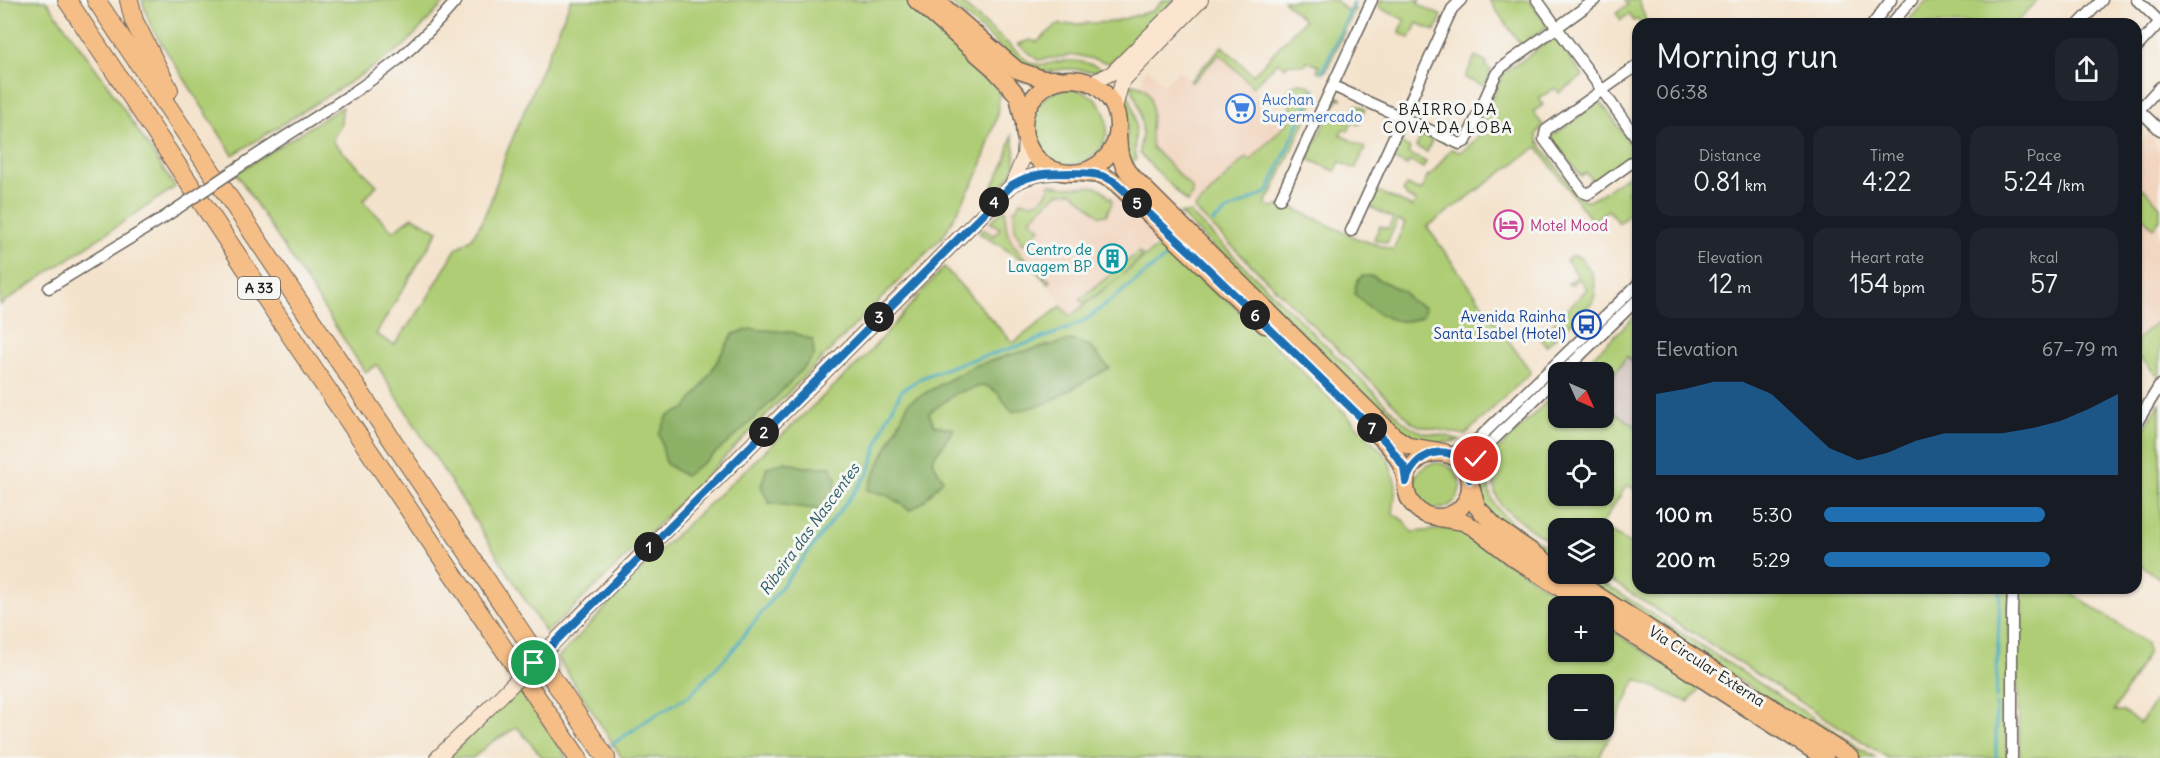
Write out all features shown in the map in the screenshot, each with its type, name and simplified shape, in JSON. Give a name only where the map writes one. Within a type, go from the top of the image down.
[{"type":"highway","name":"A 33","points":[[96,0],[606,758]]},
{"type":"highway","points":[[129,0],[134,21],[207,163]]},
{"type":"highway","name":"A 33","points":[[69,5],[305,358],[578,758]]},
{"type":"main road","points":[[916,0],[1007,83],[1018,96],[1025,136],[1038,159],[1045,165],[1062,172]]},
{"type":"main road","points":[[936,0],[1017,70],[1043,79],[1081,79],[1093,82],[1105,92],[1115,108],[1119,126],[1119,156],[1128,172],[1394,436],[1409,446],[1446,453],[1463,463],[1469,472],[1478,507],[1496,527],[1548,563]]},
{"type":"main road","points":[[1093,82],[1112,73],[1185,0]]},
{"type":"main road","points":[[1115,108],[1122,82],[1202,0]]},
{"type":"main road","points":[[1012,185],[1024,156],[1024,117],[1032,99],[1045,86],[1065,79]]},
{"type":"main road","points":[[1080,172],[1098,165],[1105,159],[1111,152],[1118,135]]},
{"type":"main road","points":[[437,758],[1012,185],[1032,175],[1080,172],[1102,175],[1116,183],[1197,258],[1386,442],[1404,467],[1407,493],[1417,510],[1427,516],[1463,522],[1473,527],[1515,559],[1572,596]]},
{"type":"main road","points":[[1406,482],[1409,471],[1422,456],[1446,453]]},
{"type":"main road","points":[[1438,518],[1450,515],[1463,506],[1469,496],[1471,482]]},
{"type":"main road","name":"Via Circular Externa","points":[[1580,584],[1851,758]]},
{"type":"main road","name":"Via Circular Externa","points":[[1614,622],[1825,758]]},
{"type":"street","points":[[49,288],[160,220],[351,93],[399,59],[458,0]]},
{"type":"street","points":[[1280,199],[1372,0]]},
{"type":"street","points":[[1351,231],[1452,9],[1461,0]]},
{"type":"street","points":[[1537,0],[1632,132]]},
{"type":"street","points":[[1333,86],[1460,144],[1466,141],[1496,74],[1502,67],[1595,0]]},
{"type":"street","points":[[1878,18],[1891,0]]},
{"type":"street","points":[[1893,18],[1903,0]]},
{"type":"street","points":[[1896,18],[1912,0]]},
{"type":"street","points":[[2085,18],[2102,0]]},
{"type":"street","points":[[2137,0],[2160,22],[2142,42]]},
{"type":"street","points":[[1632,69],[1546,130],[1544,139],[1583,192],[1588,194],[1632,162]]},
{"type":"street","points":[[2142,107],[2160,87]]},
{"type":"street","points":[[2142,116],[2160,130]]},
{"type":"street","points":[[1446,453],[1464,448],[1478,439],[1632,290]]},
{"type":"street","points":[[1573,362],[1632,305]]},
{"type":"street","points":[[2142,414],[2160,385]]},
{"type":"street","points":[[1471,482],[1473,464],[1485,448],[1548,386]]},
{"type":"street","points":[[2012,758],[2013,594]]},
{"type":"shaded area","points":[[1220,54],[1258,93],[1256,96],[1285,124],[1250,161],[1246,158],[1194,209],[1187,202],[1192,195],[1192,188],[1152,147],[1151,98],[1150,94],[1140,86],[1144,76],[1142,74],[1148,68],[1164,85],[1179,70],[1192,82]]},
{"type":"shaded area","points":[[2149,133],[2160,154],[2160,373],[2158,377],[2142,360],[2142,142]]},
{"type":"shaded area","points":[[1044,180],[1066,184],[1089,182],[1101,185],[1126,202],[1159,240],[1122,275],[1069,315],[1048,284],[1030,264],[977,232],[1007,204],[1015,205],[1028,186]]},
{"type":"shaded area","points":[[1627,356],[1632,362],[1632,424],[1614,412],[1614,374]]},
{"type":"green space","points":[[0,0],[46,0],[105,81],[175,187],[0,305]]},
{"type":"green space","points":[[142,0],[447,0],[405,45],[233,155],[151,27]]},
{"type":"green space","points":[[571,0],[904,0],[1000,83],[997,116],[979,172],[944,235],[609,574],[546,633],[377,365],[365,372],[236,173],[342,107],[341,124],[332,141],[377,185],[363,201],[393,231],[413,217],[438,231],[376,334],[394,345],[424,304],[456,249],[471,239],[480,225],[490,203],[506,154]]},
{"type":"green space","points":[[947,0],[958,0],[1030,63],[1040,65],[1074,61],[1103,70],[1069,69],[1040,73],[1029,72]]},
{"type":"green space","points":[[1164,0],[1174,0],[1129,47],[1109,63],[1076,55],[1038,60],[1018,44],[1030,40],[1037,42],[1057,25],[1112,22],[1152,11]]},
{"type":"green space","points":[[1283,0],[1336,0],[1347,11],[1355,9],[1326,71],[1317,71],[1319,66],[1307,61],[1305,65],[1289,64],[1284,67],[1278,62],[1253,87],[1220,54],[1191,83],[1190,81],[1222,46],[1253,75],[1304,20]]},
{"type":"green space","points":[[1381,0],[1420,0],[1418,4],[1442,16],[1435,31],[1417,23],[1410,38],[1399,33],[1405,20],[1378,7]]},
{"type":"green space","points":[[1489,0],[1529,0],[1548,26],[1521,45]]},
{"type":"green space","points":[[1625,0],[1639,0],[1645,18],[1632,18],[1629,14],[1621,20],[1616,13],[1628,5]]},
{"type":"green space","points":[[1927,0],[2038,0],[2021,18],[1910,18]]},
{"type":"green space","points":[[1552,39],[1557,40],[1583,76],[1559,93],[1555,88],[1539,98],[1543,105],[1533,112],[1543,125],[1537,134],[1538,141],[1578,196],[1585,200],[1597,197],[1632,172],[1632,179],[1629,181],[1631,187],[1627,191],[1632,198],[1632,214],[1619,223],[1608,210],[1592,221],[1537,147],[1427,227],[1531,372],[1465,435],[1413,423],[1194,209],[1246,157],[1250,161],[1289,121],[1292,114],[1287,93],[1298,83],[1307,84],[1317,95],[1270,197],[1267,198],[1266,205],[1273,207],[1287,205],[1356,238],[1393,250],[1405,223],[1398,220],[1387,243],[1374,239],[1380,226],[1388,229],[1393,218],[1370,207],[1377,191],[1413,207],[1416,201],[1407,197],[1403,191],[1406,185],[1421,191],[1428,175],[1430,176],[1451,149],[1459,152],[1467,148],[1484,130],[1480,127],[1503,74]]},
{"type":"green space","points":[[1475,56],[1487,63],[1485,66],[1491,70],[1484,86],[1465,78]]},
{"type":"green space","points":[[1133,84],[1142,87],[1151,100],[1152,147],[1192,188],[1192,195],[1187,202],[1140,154],[1142,122],[1131,86]]},
{"type":"green space","points":[[1069,89],[1083,92],[1096,100],[1104,113],[1107,127],[1104,141],[1096,154],[1083,162],[1069,165],[1055,162],[1042,154],[1034,141],[1031,127],[1034,113],[1042,100],[1055,92]]},
{"type":"green space","points":[[1126,91],[1135,114],[1136,126],[1134,151],[1136,159],[1129,166],[1125,148],[1127,123],[1123,103]]},
{"type":"green space","points":[[1337,96],[1343,99],[1338,99],[1331,114],[1347,121],[1356,105],[1365,109],[1359,124],[1352,122],[1348,131],[1343,129],[1340,135],[1365,149],[1355,169],[1340,162],[1335,171],[1308,159]]},
{"type":"green space","points":[[1600,101],[1632,145],[1632,154],[1594,183],[1586,173],[1581,176],[1551,137]]},
{"type":"green space","points":[[1406,128],[1432,140],[1427,152],[1416,147],[1421,137],[1407,131],[1400,143],[1410,149],[1408,153],[1426,162],[1423,168],[1409,161],[1407,166],[1392,159]]},
{"type":"green space","points":[[1012,135],[1016,158],[1012,173],[985,201],[1005,162]]},
{"type":"green space","points":[[1050,184],[1099,188],[1109,199],[1111,197],[1112,203],[1106,215],[1100,216],[1073,192],[1058,193],[1030,219],[1040,228],[1023,244],[1015,229],[1014,209],[1020,201],[1030,203],[1043,198]]},
{"type":"green space","points":[[2142,189],[2160,206],[2160,221],[2153,228],[2142,216]]},
{"type":"green space","points":[[1006,209],[1005,219],[1011,240],[1026,260],[1051,281],[1048,284],[1030,264],[979,233],[983,229],[994,236],[1000,228],[990,222]]},
{"type":"green space","points":[[1189,212],[1402,420],[1418,430],[1460,440],[1426,441],[1395,426],[1180,214]]},
{"type":"green space","points":[[1162,243],[1204,284],[1232,304],[1344,412],[1388,458],[1396,485],[1393,514],[1403,520],[1412,532],[1446,529],[1464,533],[1559,596],[1548,596],[1548,662],[1614,662],[1614,632],[1700,688],[1688,702],[1636,679],[1614,726],[1614,674],[1548,674],[1548,740],[1607,740],[1599,758],[622,758],[558,658],[662,548],[866,356],[944,267],[1013,343],[1061,306],[1070,316],[1120,277],[1084,304],[1080,299],[1139,252],[1143,256],[1122,275]]},
{"type":"green space","points":[[1571,256],[1578,256],[1587,265],[1595,283],[1594,297],[1592,303],[1546,346],[1540,337],[1587,289],[1579,279],[1570,285],[1568,283],[1578,276],[1566,260]]},
{"type":"green space","points":[[1362,276],[1372,276],[1403,291],[1410,300],[1425,308],[1423,316],[1414,320],[1395,320],[1368,307],[1354,293],[1357,281]]},
{"type":"green space","points":[[1632,319],[1632,362],[1627,356],[1614,374],[1614,362],[1587,362]]},
{"type":"green space","points":[[2160,319],[2160,373],[2158,377],[2142,359],[2142,336]]},
{"type":"green space","points":[[750,329],[792,332],[813,340],[814,356],[753,420],[720,450],[685,476],[666,464],[659,433],[668,416],[685,409],[703,385],[733,334]]},
{"type":"green space","points":[[1072,340],[1090,346],[1109,368],[1045,404],[1012,412],[998,393],[985,385],[957,393],[929,413],[934,425],[954,429],[932,460],[943,480],[922,503],[910,510],[887,495],[867,490],[909,402],[974,366]]},
{"type":"green space","points":[[1548,400],[1548,428],[1614,428],[1614,412],[1632,424],[1632,488],[1627,485],[1614,505],[1614,440],[1548,440],[1548,506],[1614,506],[1606,518],[1548,518],[1548,541],[1501,505],[1495,493],[1493,473],[1487,458],[1494,454]]},
{"type":"green space","points":[[2160,403],[2160,579],[2142,566],[2142,432]]},
{"type":"green space","points":[[786,462],[804,467],[831,467],[836,477],[834,500],[821,510],[769,503],[761,486],[767,467]]},
{"type":"green space","points":[[1437,463],[1453,470],[1460,486],[1453,502],[1437,509],[1421,502],[1414,486],[1421,470]]},
{"type":"green space","points":[[1483,465],[1490,495],[1496,507],[1521,530],[1548,548],[1548,556],[1518,537],[1490,513],[1483,501],[1480,481]]},
{"type":"green space","points":[[1614,534],[1632,545],[1632,594],[2010,594],[2007,696],[2004,703],[2006,705],[2008,758],[1888,758],[1614,583]]},
{"type":"green space","points":[[1590,584],[1605,584],[1876,758],[1860,758],[1854,755],[1614,600],[1614,596],[1609,596]]},
{"type":"green space","points":[[2017,594],[2073,594],[2146,643],[2147,654],[2114,711],[2122,711],[2140,723],[2160,694],[2160,758],[2020,758],[2015,619]]},
{"type":"green space","points":[[518,686],[567,758],[543,758],[517,727],[489,744],[473,758],[448,758]]},
{"type":"waterway","name":"Ribeira das Nascentes","points":[[1322,72],[1354,3]]},
{"type":"waterway","name":"Ribeira das Nascentes","points":[[1213,222],[1227,211],[1268,192],[1314,89]]},
{"type":"waterway","name":"Ribeira das Nascentes","points":[[611,745],[690,695],[732,651],[868,474],[886,420],[902,390],[921,378],[958,364],[1026,344],[1087,319],[1174,251]]},
{"type":"waterway","points":[[1996,698],[2000,594]]},
{"type":"waterway","points":[[1996,704],[1996,758]]},
{"type":"place","name":"Auchan Supermercado","points":[[1241,108]]},
{"type":"place","name":"Motel Mood","points":[[1509,225]]},
{"type":"place","name":"Centro de Lavagem BP","points":[[1113,258]]},
{"type":"place","name":"Avenida Rainha Santa Isabel (Hotel)","points":[[1587,325]]},
{"type":"district","name":"BAIRRO DA COVA DA LOBA","points":[[1448,118]]},
{"type":"route","points":[[534,663],[1012,185],[1026,177],[1039,174],[1080,172],[1102,175],[1116,183],[1197,258],[1386,442],[1404,467],[1406,482],[1409,471],[1422,456],[1444,452],[1454,456],[1463,463],[1469,472],[1470,479],[1471,468],[1476,459]]}]
